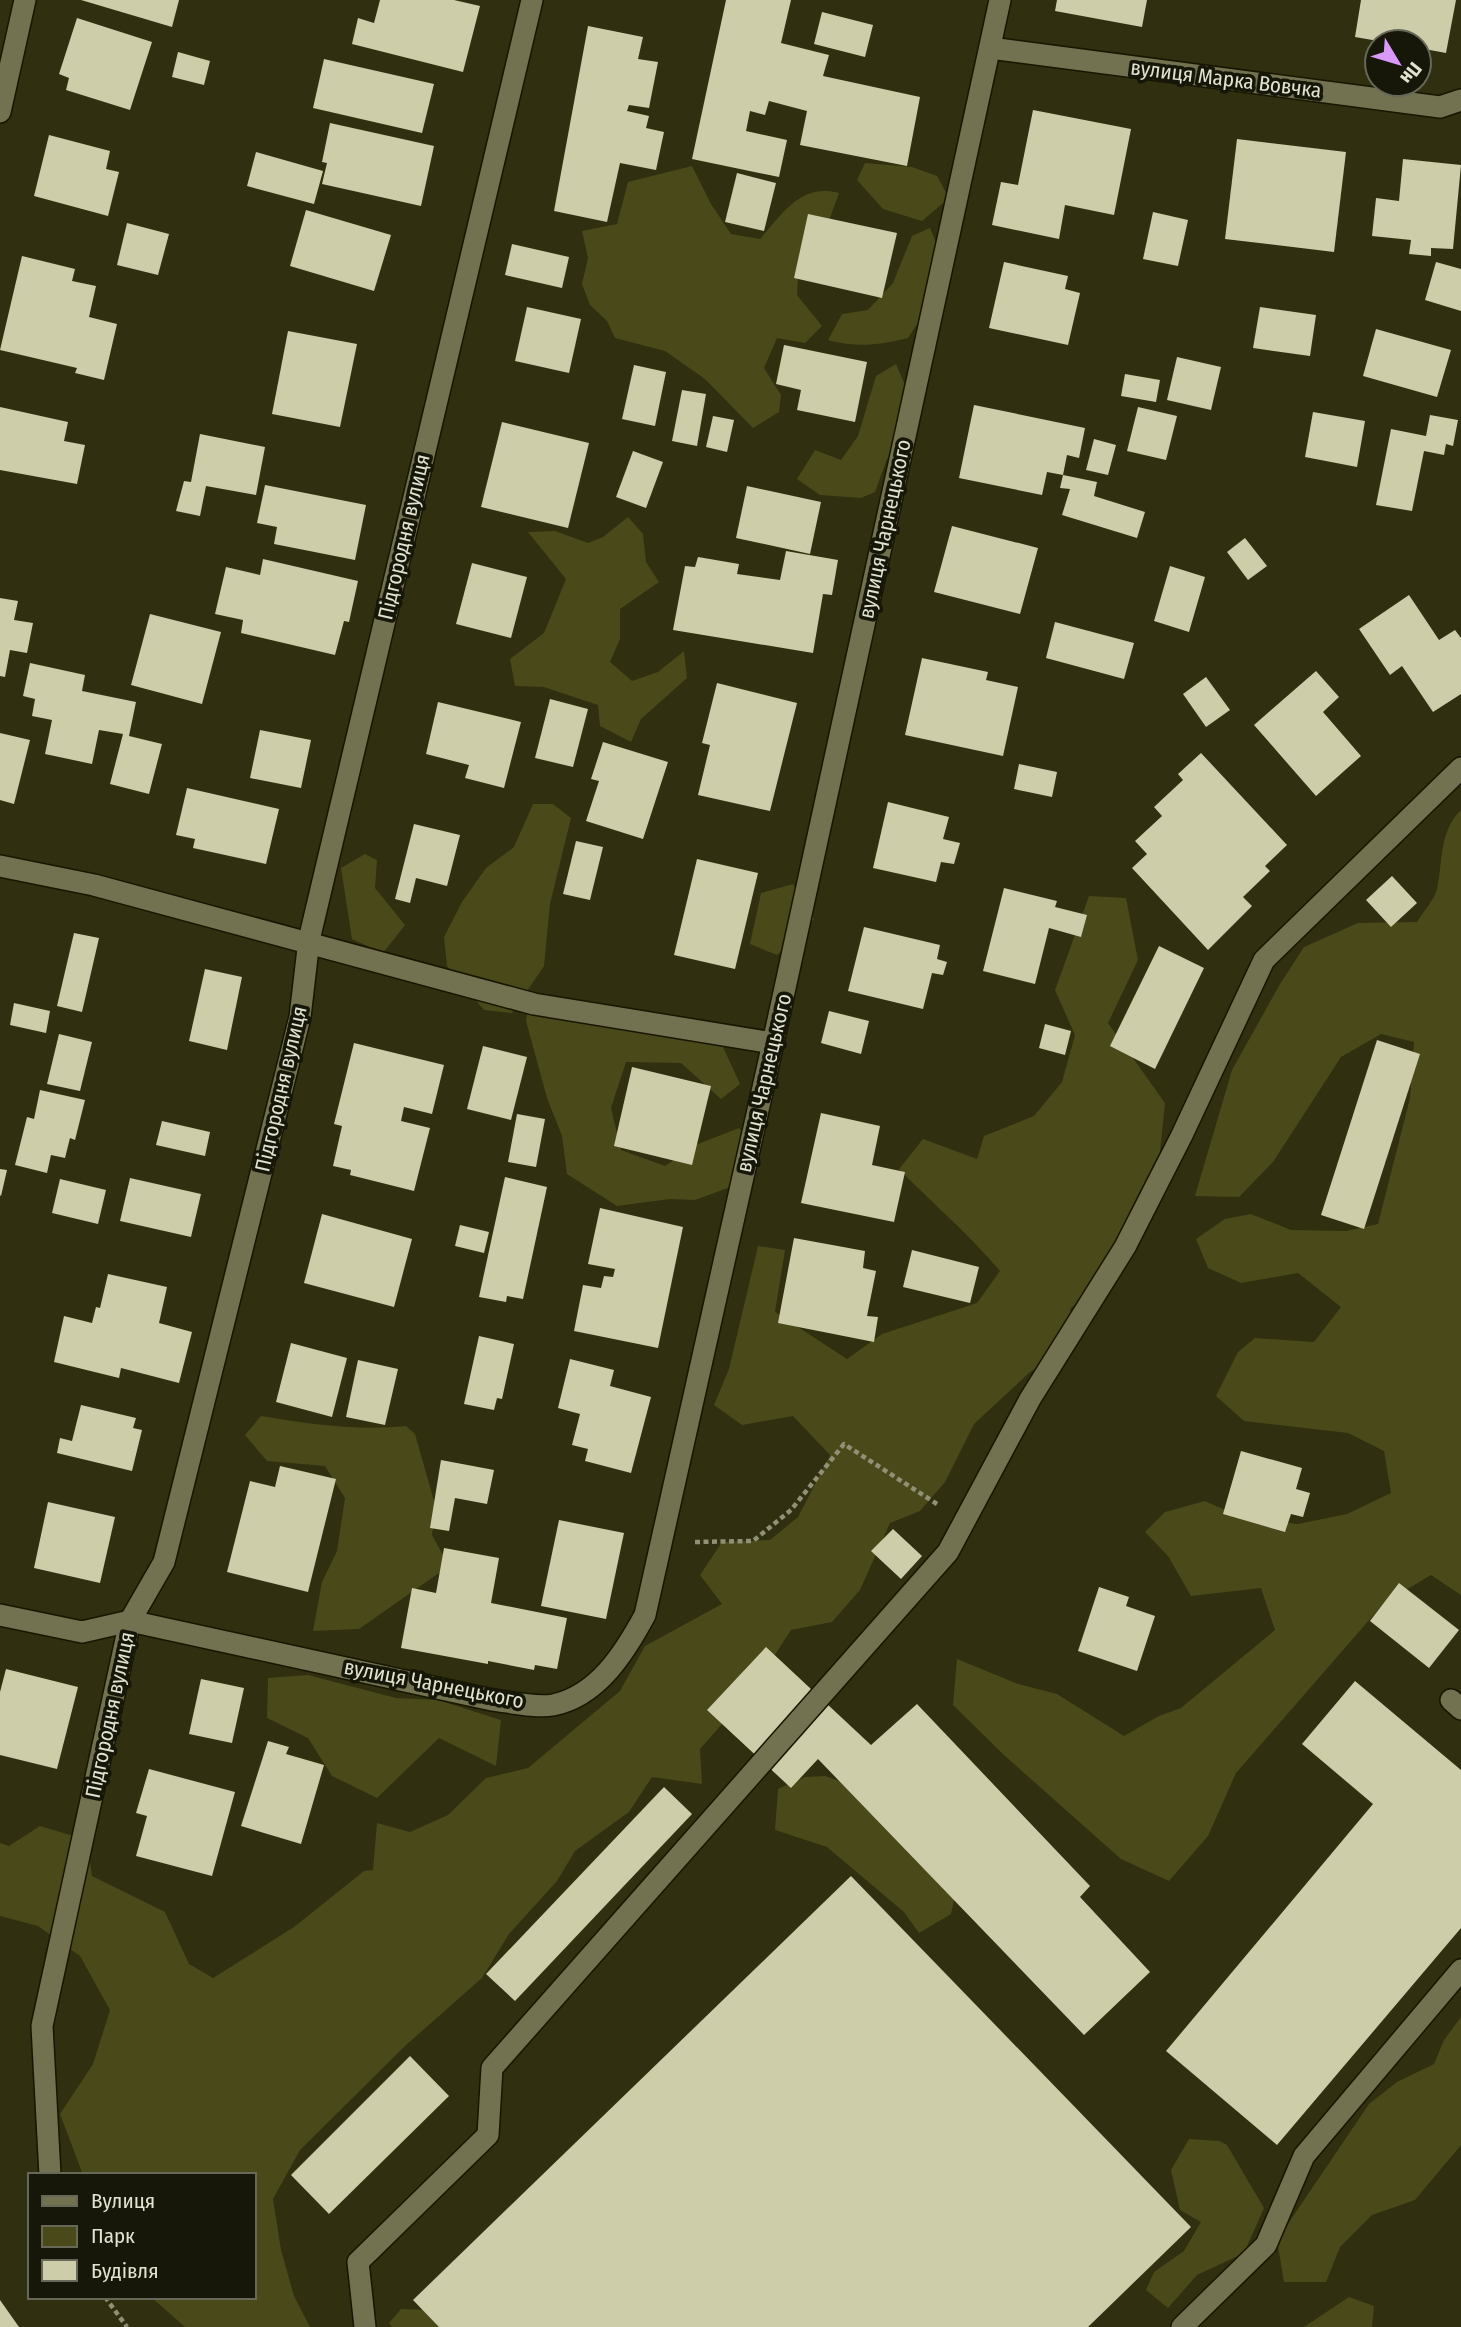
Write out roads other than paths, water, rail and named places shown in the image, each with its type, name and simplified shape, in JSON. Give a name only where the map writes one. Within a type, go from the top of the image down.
[{"type":"street","points":[[0,113],[24,0]]},
{"type":"street","name":"Підгородня вулиця","points":[[50,2173],[41,2026],[130,1621],[164,1562],[300,1017],[309,940],[532,0]]},
{"type":"street","name":"вулиця Чарнецького","points":[[130,1621],[492,1700],[552,1705],[578,1695],[599,1679],[625,1651],[645,1615],[773,1043],[1000,0]]},
{"type":"street","name":"вулиця Марка Вовчка","points":[[990,48],[1440,107],[1461,100]]},
{"type":"street","points":[[365,2327],[358,2262],[488,2134],[492,2067],[867,1647],[948,1552],[1030,1399],[1125,1247],[1182,1135],[1264,960],[1461,768]]},
{"type":"street","points":[[0,866],[94,885],[309,940],[408,972],[534,1004],[773,1043]]},
{"type":"street","points":[[0,1615],[82,1632],[130,1621]]},
{"type":"street","points":[[1182,2327],[1266,2245],[1304,2156],[1461,1970]]}]
